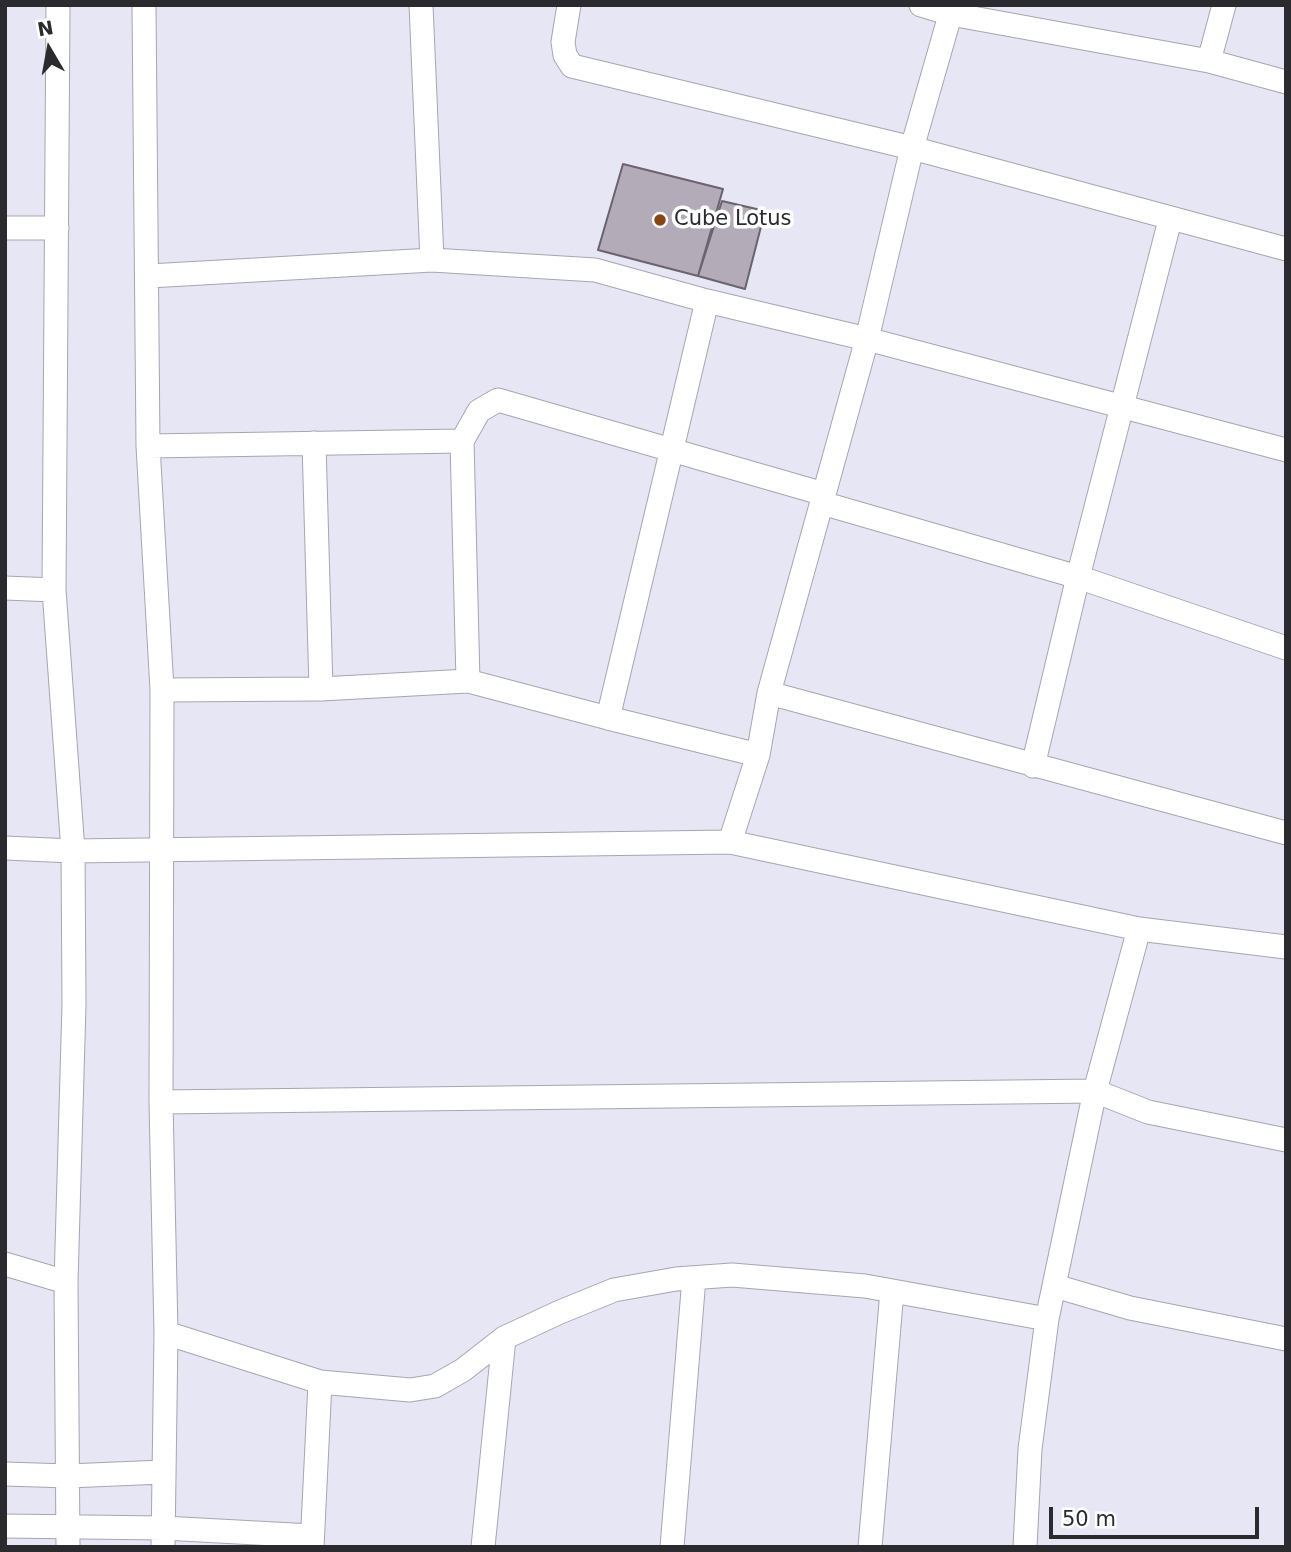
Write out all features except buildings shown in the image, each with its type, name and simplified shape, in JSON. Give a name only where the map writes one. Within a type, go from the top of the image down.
[{"type":"street","points":[[58,5],[54,590],[74,851],[74,1017],[66,1282],[68,1537]]},
{"type":"street","points":[[144,5],[149,276],[148,446],[162,690],[161,1102],[166,1333],[163,1537]]},
{"type":"street","points":[[421,5],[432,260]]},
{"type":"street","points":[[569,5],[563,42],[565,55],[572,66],[912,148],[1170,220],[1286,249]]},
{"type":"street","points":[[921,5],[1209,61],[1286,82]]},
{"type":"street","points":[[1209,61],[1224,5]]},
{"type":"street","points":[[730,842],[758,755],[769,693],[867,339],[912,148],[952,9]]},
{"type":"street","points":[[1034,766],[1078,577],[1170,220]]},
{"type":"street","points":[[5,228],[57,228]]},
{"type":"street","points":[[149,276],[432,260],[595,270],[1286,450]]},
{"type":"street","points":[[608,718],[707,301]]},
{"type":"street","points":[[468,681],[462,441],[479,411],[498,400],[670,450],[1078,577],[1286,648]]},
{"type":"street","points":[[148,446],[462,441]]},
{"type":"street","points":[[314,443],[321,689]]},
{"type":"street","points":[[5,588],[54,590]]},
{"type":"street","points":[[162,690],[321,689],[468,681],[758,755]]},
{"type":"street","points":[[769,693],[1286,833]]},
{"type":"street","points":[[5,848],[74,851],[730,842],[1139,929],[1286,947]]},
{"type":"street","points":[[1025,1547],[1030,1450],[1047,1319],[1095,1091],[1139,929]]},
{"type":"street","points":[[161,1102],[1095,1091],[1148,1112],[1286,1140]]},
{"type":"street","points":[[5,1264],[66,1282]]},
{"type":"street","points":[[166,1333],[320,1382],[410,1390],[435,1385],[463,1370],[504,1338],[614,1290],[694,1278],[732,1275],[892,1291],[1047,1319]]},
{"type":"street","points":[[672,1547],[694,1278]]},
{"type":"street","points":[[1055,1286],[1130,1308],[1286,1339]]},
{"type":"street","points":[[870,1547],[892,1291]]},
{"type":"street","points":[[483,1547],[504,1338]]},
{"type":"street","points":[[5,1526],[68,1537],[312,1541],[320,1382]]},
{"type":"street","points":[[5,1474],[68,1476],[163,1472]]},
{"type":"place","name":"Cube Lotus","points":[[660,220]]}]
